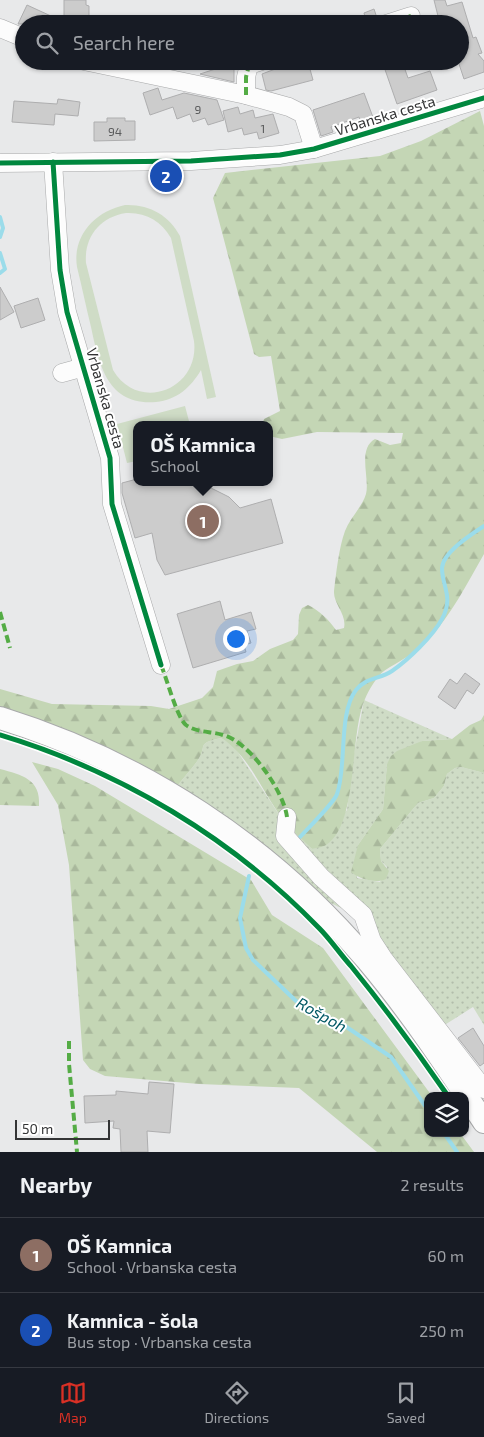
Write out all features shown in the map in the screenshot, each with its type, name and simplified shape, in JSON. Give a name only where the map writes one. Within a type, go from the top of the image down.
[{"type":"main road","points":[[0,718],[65,740],[165,790],[252,848],[284,875],[334,923],[398,999],[484,1122]]},
{"type":"street","points":[[0,28],[15,34]]},
{"type":"street","points":[[126,70],[289,107],[303,114],[314,149]]},
{"type":"street","points":[[246,96],[248,70]]},
{"type":"street","name":"Vrbanska cesta","points":[[0,163],[242,159],[314,149],[484,98]]},
{"type":"street","name":"Vrbanska cesta","points":[[53,162],[60,270],[67,312],[110,458],[112,504],[161,665]]},
{"type":"street","name":"Vrbanska cesta","points":[[62,373],[84,367]]},
{"type":"street","points":[[287,817],[285,836],[321,877],[363,915],[372,941],[383,958],[484,1089]]},
{"type":"street","points":[[334,923],[353,905]]},
{"type":"green space","points":[[480,111],[484,126],[484,554],[458,599],[428,640],[407,657],[381,673],[368,692],[360,714],[349,799],[344,818],[336,834],[326,845],[312,849],[293,831],[281,816],[246,762],[221,738],[205,744],[198,760],[178,785],[133,760],[0,708],[0,689],[52,704],[151,706],[169,709],[202,698],[213,687],[217,671],[253,661],[270,649],[293,640],[298,634],[299,615],[302,608],[308,605],[324,616],[336,630],[344,628],[344,618],[334,596],[334,591],[343,537],[366,494],[365,457],[367,450],[375,439],[390,445],[401,443],[403,433],[317,432],[282,439],[273,437],[273,421],[263,421],[280,411],[271,356],[259,357],[254,354],[213,198],[225,173],[380,156],[421,141]]},
{"type":"green space","points":[[134,205],[150,209],[170,222],[180,236],[216,397],[207,399],[201,370],[183,392],[170,399],[156,402],[139,401],[126,397],[116,390],[108,380],[102,368],[94,341],[76,255],[82,235],[88,226],[114,208]],"holes":[[[133,213],[146,216],[158,222],[171,238],[194,341],[193,358],[187,372],[178,383],[165,390],[151,393],[137,390],[124,383],[113,370],[86,263],[86,254],[91,237],[101,224],[117,215]]]},
{"type":"green space","points":[[185,406],[189,421],[133,421],[133,462],[127,463],[117,424]]},
{"type":"green space","points":[[364,700],[452,739],[422,741],[387,764],[383,809],[358,845],[357,878],[380,882],[387,867],[381,861],[380,849],[418,803],[434,798],[444,786],[447,774],[455,768],[461,767],[484,773],[484,1025],[473,1007],[443,1026],[392,965],[368,920],[328,902],[257,840],[178,785],[198,760],[203,746],[208,742],[221,738],[234,746],[278,813],[312,849],[347,810],[353,759]]},
{"type":"green space","points":[[484,715],[484,773],[461,767],[455,768],[447,774],[444,786],[434,798],[418,803],[380,849],[381,861],[389,871],[386,879],[368,880],[358,877],[351,872],[358,845],[383,809],[387,764],[391,756],[397,751],[422,741],[452,739],[470,725],[481,720]]},
{"type":"green space","points":[[32,762],[58,769],[95,786],[251,880],[272,915],[323,948],[429,1092],[424,1092],[424,1137],[463,1137],[474,1152],[377,1152],[299,1088],[199,1084],[105,1076],[90,1069],[83,1060],[69,865],[58,805]]},
{"type":"green space","points":[[0,769],[23,776],[33,784],[39,797],[39,806],[0,805]]},
{"type":"building","points":[[64,0],[86,0],[86,5],[89,6],[89,15],[64,15]]},
{"type":"building","points":[[434,0],[445,0],[447,6],[462,2],[466,15],[438,15]]},
{"type":"building","points":[[27,5],[49,15],[22,15]]},
{"type":"building","points":[[374,9],[376,15],[365,15],[364,13]]},
{"type":"building","points":[[469,25],[473,38],[476,37],[482,53],[478,54],[484,61],[484,72],[464,79],[461,70],[469,70]]},
{"type":"building","points":[[212,70],[234,70],[234,82],[200,74]]},
{"type":"building","points":[[273,70],[310,70],[313,80],[271,91],[266,90],[262,74]]},
{"type":"building","points":[[385,70],[405,70],[408,78],[430,71],[437,90],[397,104]]},
{"type":"building","points":[[158,88],[162,100],[184,93],[217,100],[224,120],[208,125],[205,118],[193,122],[190,114],[177,119],[173,107],[150,115],[143,93]]},
{"type":"building","points":[[364,93],[374,120],[361,124],[359,117],[331,127],[333,132],[321,136],[313,110]]},
{"type":"building","points":[[58,99],[80,102],[78,116],[55,114],[54,125],[12,122],[14,101],[57,104]]},
{"type":"building","points":[[238,107],[240,114],[253,110],[255,118],[273,114],[279,133],[259,139],[257,132],[244,135],[242,128],[228,132],[223,111]]},
{"type":"building","points":[[107,118],[125,118],[125,121],[135,121],[135,140],[94,141],[94,122],[107,122]]},
{"type":"building","points":[[0,287],[14,312],[0,320]]},
{"type":"building","points":[[38,298],[45,320],[21,328],[14,306]]},
{"type":"building","points":[[133,480],[133,486],[207,486],[229,497],[240,508],[271,499],[283,543],[165,575],[157,560],[152,533],[135,538],[122,493],[122,483]]},
{"type":"building","points":[[220,601],[225,620],[251,612],[256,629],[247,631],[251,643],[244,645],[246,652],[193,668],[177,614]]},
{"type":"building","points":[[465,673],[480,684],[473,694],[467,690],[455,709],[438,697],[450,679],[457,684]]},
{"type":"building","points":[[473,1028],[484,1046],[484,1063],[480,1066],[458,1038]]},
{"type":"building","points":[[149,1082],[174,1084],[170,1133],[147,1131],[148,1152],[121,1152],[120,1129],[113,1128],[114,1121],[85,1123],[84,1096],[116,1095],[116,1091],[148,1094]]},
{"type":"waterway","points":[[0,217],[3,228],[0,237]]},
{"type":"waterway","points":[[0,253],[5,269],[0,273]]},
{"type":"waterway","points":[[300,837],[337,794],[342,770],[345,726],[350,700],[360,686],[392,671],[433,633],[442,619],[447,604],[442,575],[444,562],[447,556],[459,544],[484,526]]},
{"type":"waterway","name":"Rošpoh","points":[[249,876],[240,918],[246,948],[253,960],[296,1001],[345,1026],[391,1057],[424,1104]]},
{"type":"waterway","name":"Rošpoh","points":[[447,1137],[457,1152]]},
{"type":"marked path","points":[[246,95],[248,70]]},
{"type":"marked path","points":[[0,612],[10,648]]},
{"type":"marked path","points":[[161,665],[176,707],[186,725],[199,731],[223,735],[244,747],[273,782],[280,795],[287,817]]},
{"type":"marked path","points":[[69,1041],[69,1064],[77,1152]]},
{"type":"cycle path","points":[[0,163],[191,161],[280,155],[314,149],[484,98]]},
{"type":"cycle path","points":[[53,162],[60,270],[67,312],[110,458],[112,504],[161,665]]},
{"type":"cycle path","points":[[0,735],[45,750],[131,788],[172,811],[249,865],[285,895],[328,937],[413,1046],[445,1092]]},
{"type":"place","name":"Kamnica - šola","points":[[166,176]]},
{"type":"place","name":"OŠ Kamnica","points":[[203,521]]}]
